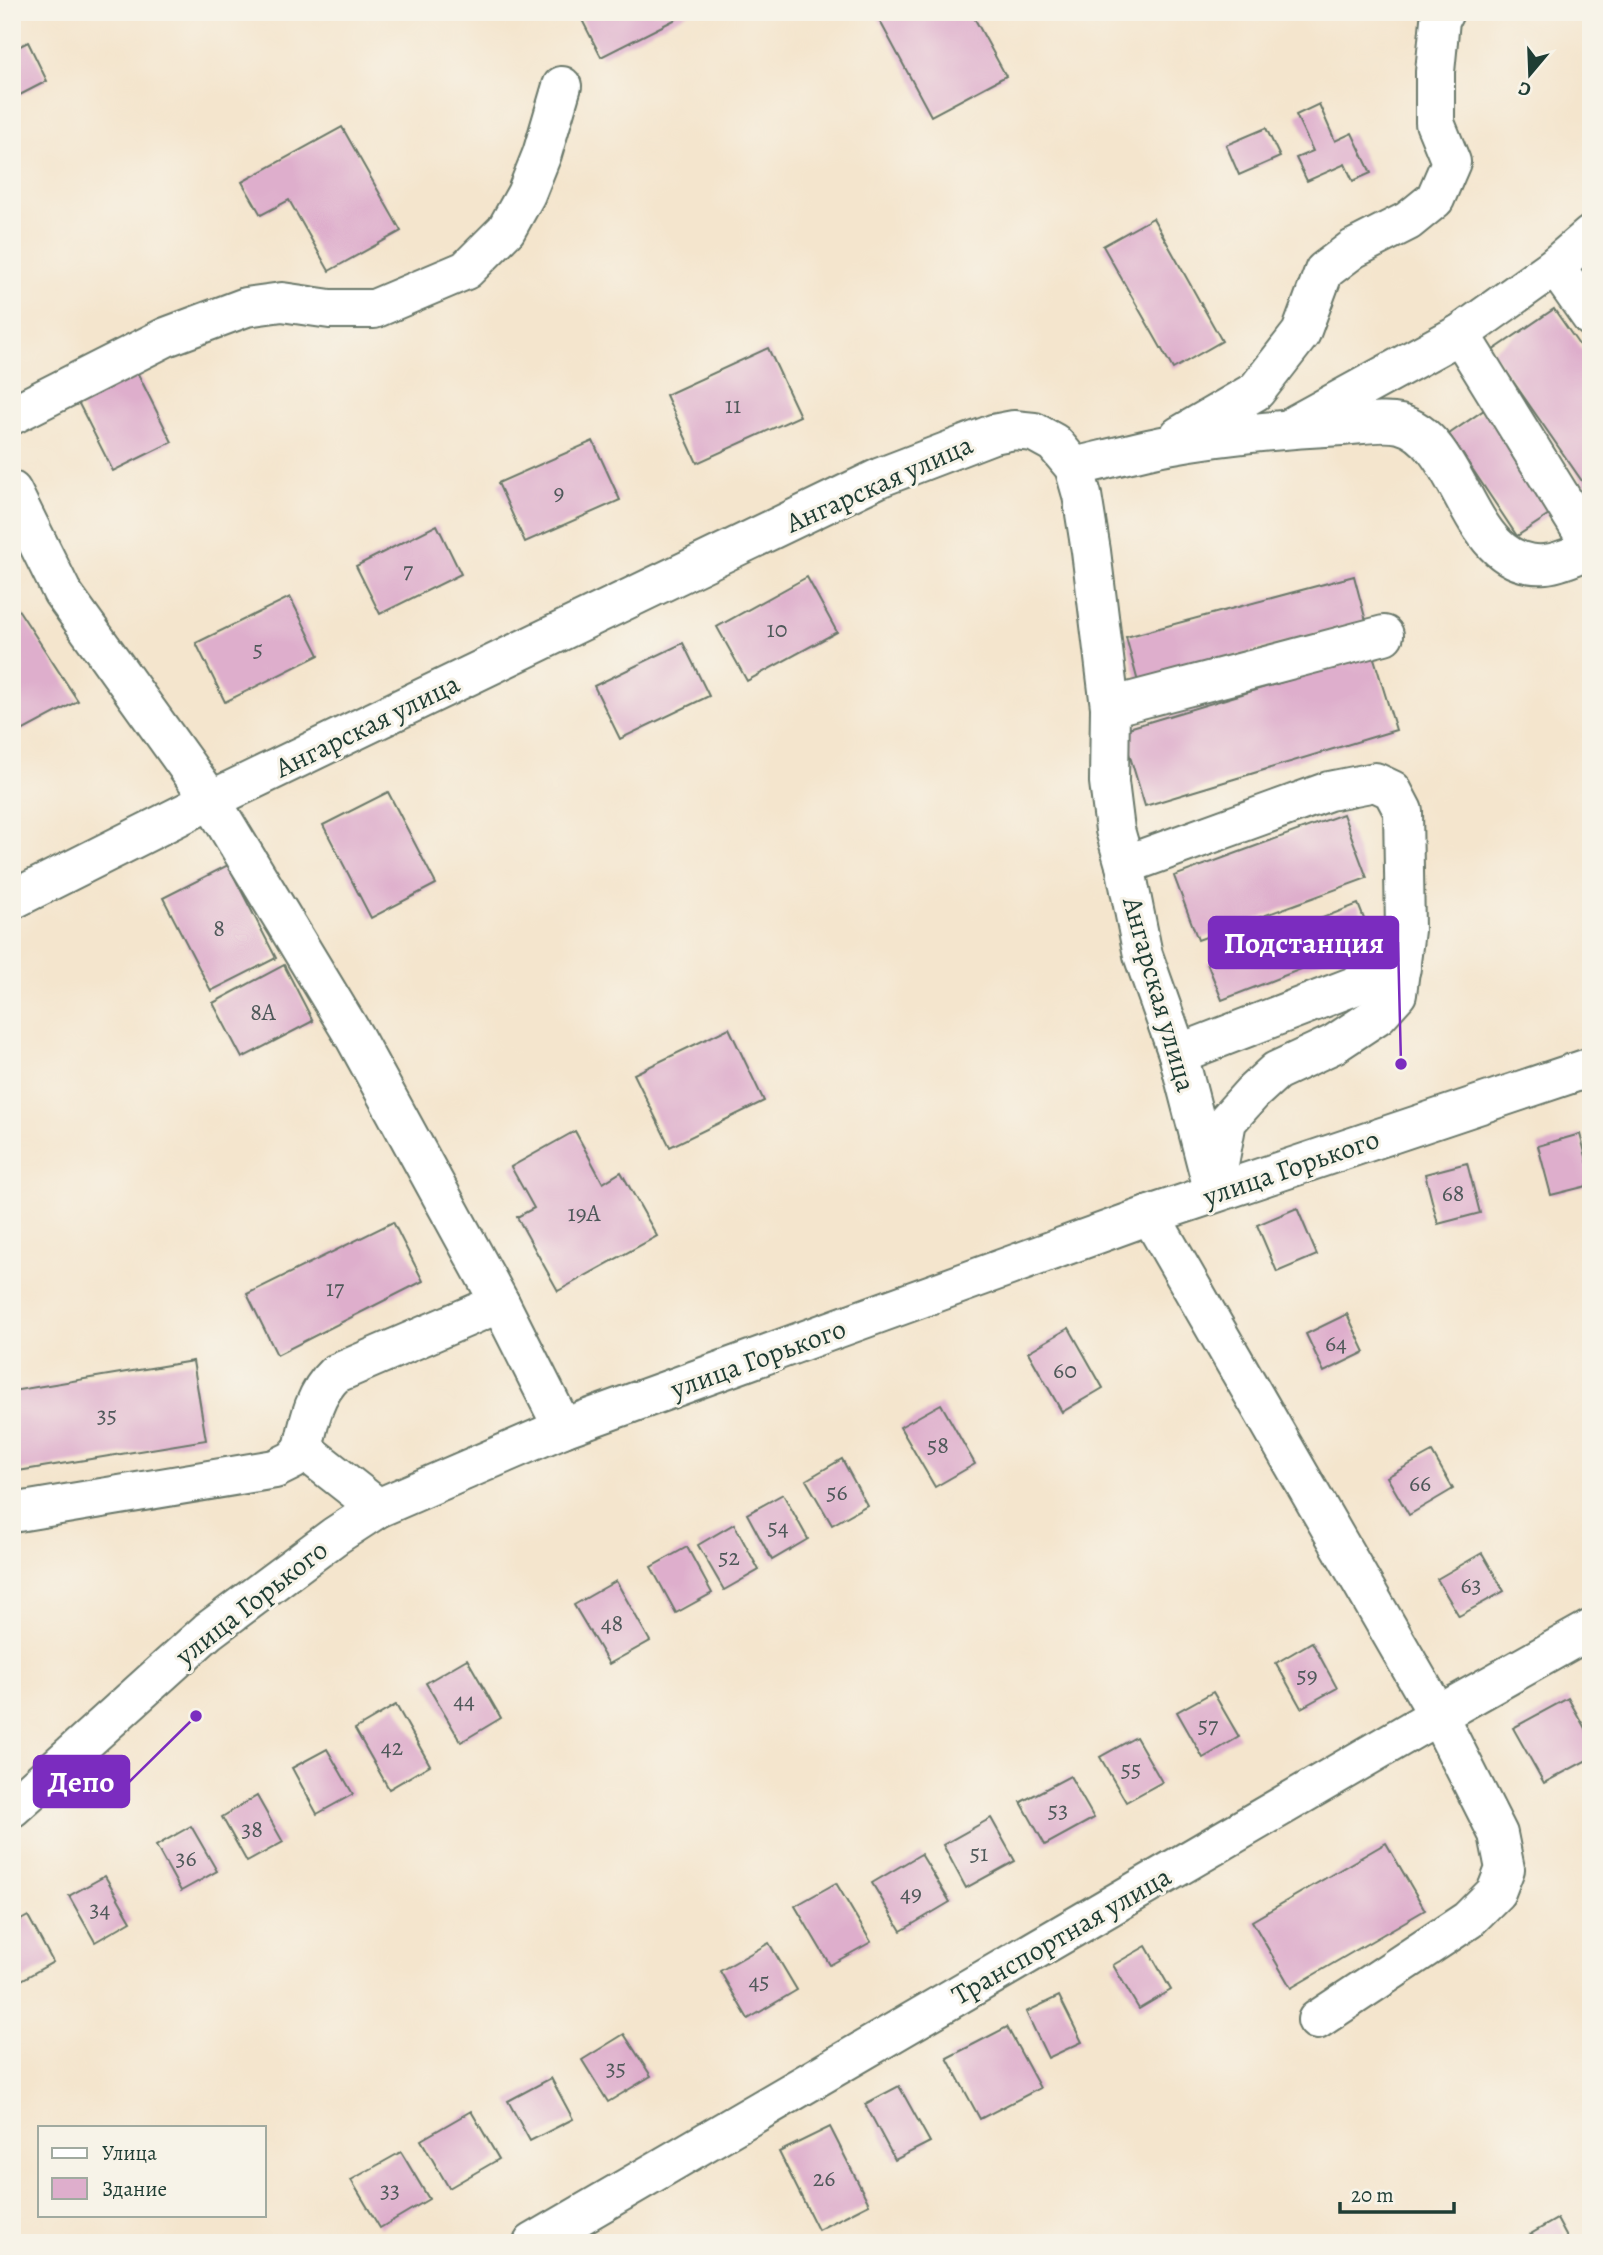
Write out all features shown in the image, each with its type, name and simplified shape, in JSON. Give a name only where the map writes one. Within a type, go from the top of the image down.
[{"type":"street","points":[[1162,446],[1256,391],[1301,333],[1324,271],[1353,249],[1408,221],[1435,199],[1451,162],[1435,123],[1435,72],[1440,20],[1444,12]]},
{"type":"street","points":[[12,415],[166,337],[246,307],[282,302],[330,309],[374,309],[466,270],[506,230],[519,206],[542,153],[562,86]]},
{"type":"street","points":[[1288,428],[1460,334],[1555,266],[1591,235]]},
{"type":"street","points":[[1555,266],[1591,317]]},
{"type":"street","points":[[1074,467],[1162,446],[1288,428],[1398,423],[1418,431],[1434,448],[1486,534],[1501,551],[1524,562],[1546,564],[1591,547],[1460,334]]},
{"type":"street","name":"Ангарская улица","points":[[12,900],[211,800],[881,478],[993,433],[1014,430],[1034,432],[1055,443],[1074,467],[1082,495],[1110,707],[1109,782],[1115,830],[1125,865],[1143,955],[1178,1054],[1214,1193]]},
{"type":"street","points":[[12,491],[62,592],[211,800],[355,1038],[500,1303],[563,1428]]},
{"type":"street","points":[[1110,707],[1384,635]]},
{"type":"street","points":[[1125,865],[1329,791],[1375,782],[1392,790],[1402,811],[1405,930],[1397,994],[1378,1015],[1335,1044],[1276,1070],[1253,1092],[1227,1121],[1214,1193]]},
{"type":"street","points":[[1178,1054],[1401,968]]},
{"type":"street","name":"улица Горького","points":[[12,1808],[208,1631],[335,1536],[378,1508],[563,1428],[1150,1215],[1591,1067]]},
{"type":"street","points":[[1150,1215],[1438,1715],[1499,1834],[1505,1869],[1496,1892],[1468,1920],[1317,2020]]},
{"type":"street","points":[[12,1513],[275,1469],[293,1460],[303,1449],[310,1415],[324,1384],[335,1374],[500,1303]]},
{"type":"street","points":[[303,1449],[378,1508]]},
{"type":"street","name":"Транспортная улица","points":[[533,2243],[1438,1715],[1591,1629]]},
{"type":"building","points":[[578,12],[690,12],[601,57]]},
{"type":"building","points":[[875,12],[971,12],[1006,76],[931,116]]},
{"type":"building","points":[[28,42],[47,81],[12,99],[12,50]]},
{"type":"building","points":[[1319,104],[1335,141],[1352,133],[1371,173],[1353,181],[1345,164],[1307,181],[1296,158],[1313,151],[1296,115]]},
{"type":"building","points":[[342,127],[401,231],[329,271],[289,200],[261,215],[242,182]]},
{"type":"building","points":[[1266,128],[1280,157],[1239,175],[1226,145]]},
{"type":"building","points":[[1153,218],[1222,341],[1173,369],[1103,246]]},
{"type":"building","points":[[1554,309],[1591,362],[1591,494],[1492,351]]},
{"type":"building","points":[[768,348],[800,416],[697,463],[666,395]]},
{"type":"building","points":[[134,366],[172,442],[113,471],[75,396]]},
{"type":"building","points":[[1484,410],[1552,513],[1517,536],[1449,434]]},
{"type":"building","points":[[593,441],[620,500],[525,542],[498,483]]},
{"type":"building","points":[[437,525],[461,574],[380,614],[356,566]]},
{"type":"building","points":[[1354,576],[1366,621],[1138,682],[1126,637]]},
{"type":"building","points":[[807,577],[837,632],[747,681],[717,627]]},
{"type":"building","points":[[290,597],[319,655],[225,702],[196,643]]},
{"type":"building","points":[[12,600],[78,701],[20,732],[12,720]]},
{"type":"building","points":[[683,643],[709,696],[620,739],[594,686]]},
{"type":"building","points":[[1373,655],[1396,730],[1145,806],[1122,730]]},
{"type":"building","points":[[388,792],[436,884],[371,918],[323,825]]},
{"type":"building","points":[[1343,814],[1367,878],[1198,940],[1174,876]]},
{"type":"building","points":[[228,865],[276,958],[211,991],[163,898]]},
{"type":"building","points":[[1358,904],[1373,941],[1222,1000],[1207,963]]},
{"type":"building","points":[[284,965],[313,1021],[242,1058],[213,1003]]},
{"type":"building","points":[[729,1028],[764,1101],[670,1147],[634,1074]]},
{"type":"building","points":[[575,1131],[603,1183],[621,1172],[657,1236],[558,1291],[517,1217],[534,1208],[511,1167]]},
{"type":"building","points":[[1580,1134],[1591,1175],[1591,1185],[1551,1195],[1538,1146]]},
{"type":"building","points":[[1467,1163],[1480,1213],[1438,1224],[1425,1174]]},
{"type":"building","points":[[1297,1208],[1317,1255],[1277,1272],[1257,1225]]},
{"type":"building","points":[[393,1222],[423,1281],[277,1355],[247,1294]]},
{"type":"building","points":[[1347,1314],[1365,1352],[1324,1372],[1306,1334]]},
{"type":"building","points":[[1069,1328],[1103,1388],[1062,1412],[1028,1352]]},
{"type":"building","points":[[193,1361],[206,1440],[12,1472],[12,1391]]},
{"type":"building","points":[[941,1404],[975,1464],[935,1487],[900,1427]]},
{"type":"building","points":[[1432,1452],[1453,1489],[1409,1515],[1387,1477]]},
{"type":"building","points":[[842,1459],[867,1505],[832,1525],[806,1480]]},
{"type":"building","points":[[783,1494],[808,1539],[772,1560],[747,1514]]},
{"type":"building","points":[[734,1524],[759,1570],[724,1590],[698,1545]]},
{"type":"building","points":[[687,1547],[712,1593],[676,1613],[651,1567]]},
{"type":"building","points":[[1482,1553],[1504,1591],[1459,1616],[1437,1579]]},
{"type":"building","points":[[616,1581],[650,1641],[609,1664],[574,1605]]},
{"type":"building","points":[[1312,1642],[1337,1688],[1301,1708],[1276,1663]]},
{"type":"building","points":[[467,1659],[501,1718],[461,1742],[426,1683]]},
{"type":"building","points":[[1213,1692],[1239,1737],[1203,1758],[1177,1712]]},
{"type":"building","points":[[1568,1698],[1591,1739],[1591,1758],[1544,1783],[1513,1728]]},
{"type":"building","points":[[396,1705],[430,1765],[389,1789],[355,1729]]},
{"type":"building","points":[[1136,1737],[1162,1782],[1126,1802],[1100,1757]]},
{"type":"building","points":[[327,1749],[353,1794],[317,1814],[292,1768]]},
{"type":"building","points":[[1070,1776],[1094,1818],[1045,1845],[1021,1802]]},
{"type":"building","points":[[257,1796],[283,1842],[247,1862],[222,1817]]},
{"type":"building","points":[[991,1818],[1015,1861],[966,1888],[943,1845]]},
{"type":"building","points":[[191,1826],[217,1871],[181,1891],[156,1846]]},
{"type":"building","points":[[1386,1843],[1425,1910],[1291,1988],[1252,1921]]},
{"type":"building","points":[[921,1854],[950,1902],[901,1931],[872,1883]]},
{"type":"building","points":[[105,1876],[131,1921],[95,1942],[69,1896]]},
{"type":"building","points":[[836,1883],[871,1942],[830,1965],[795,1906]]},
{"type":"building","points":[[28,1916],[53,1962],[18,1982],[12,1973],[12,1925]]},
{"type":"building","points":[[769,1943],[797,1990],[748,2019],[720,1971]]},
{"type":"building","points":[[1146,1946],[1171,1990],[1139,2009],[1113,1965]]},
{"type":"building","points":[[1059,1996],[1082,2042],[1048,2058],[1026,2012]]},
{"type":"building","points":[[1007,2027],[1040,2088],[980,2119],[947,2058]]},
{"type":"building","points":[[624,2034],[651,2076],[608,2102],[582,2060]]},
{"type":"building","points":[[551,2078],[573,2119],[530,2141],[508,2101]]},
{"type":"building","points":[[899,2086],[930,2142],[895,2160],[865,2104]]},
{"type":"building","points":[[471,2111],[499,2159],[449,2188],[421,2140]]},
{"type":"building","points":[[830,2127],[869,2204],[818,2230],[779,2152]]},
{"type":"building","points":[[401,2152],[429,2199],[380,2228],[351,2180]]},
{"type":"building","points":[[1557,2219],[1570,2243],[1515,2243]]},
{"type":"place","name":"Подстанция","points":[[1401,1064]]},
{"type":"place","name":"Депо","points":[[196,1716]]}]
